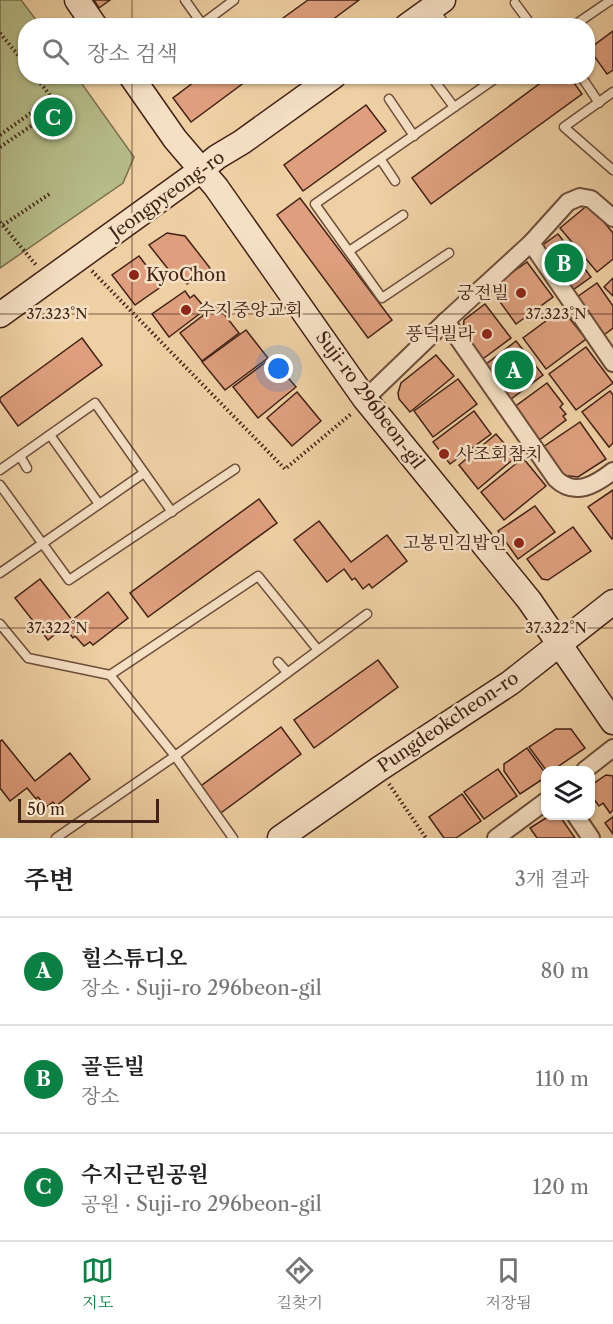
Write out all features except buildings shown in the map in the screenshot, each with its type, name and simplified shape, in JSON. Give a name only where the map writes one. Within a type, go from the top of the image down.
[{"type":"street","points":[[77,0],[89,18]]},
{"type":"street","points":[[425,18],[441,11]]},
{"type":"street","name":"Suji-ro 296beon-gil","points":[[137,84],[175,139],[216,187],[365,399],[529,600],[613,722]]},
{"type":"street","name":"Jeongpyeong-ro","points":[[0,315],[217,157],[242,142],[323,84]]},
{"type":"street","points":[[365,399],[531,243],[568,202],[580,197],[591,199],[613,218]]},
{"type":"street","points":[[531,243],[613,363]]},
{"type":"street","points":[[446,321],[556,479],[564,487],[578,489],[592,484],[613,471]]},
{"type":"street","name":"Pungdeokcheon-ro","points":[[280,838],[378,769],[510,683],[613,602]]},
{"type":"street","points":[[591,766],[613,748]]},
{"type":"street","points":[[496,838],[541,805]]},
{"type":"street","points":[[579,820],[591,838]]},
{"type":"lane","points":[[185,0],[198,18]]},
{"type":"lane","points":[[210,18],[234,0]]},
{"type":"lane","points":[[585,18],[611,0]]},
{"type":"lane","points":[[515,3],[526,18]]},
{"type":"lane","points":[[436,84],[454,107]]},
{"type":"lane","points":[[448,253],[382,298],[315,204],[381,160],[454,107],[481,84]]},
{"type":"lane","points":[[586,84],[598,102]]},
{"type":"lane","points":[[612,97],[598,102],[564,127],[613,170]]},
{"type":"lane","points":[[388,99],[414,135]]},
{"type":"lane","points":[[381,160],[395,181]]},
{"type":"lane","points":[[349,251],[403,215]]},
{"type":"lane","points":[[0,470],[95,403],[171,512]]},
{"type":"lane","points":[[50,435],[99,504]]},
{"type":"lane","points":[[20,456],[27,468]]},
{"type":"lane","points":[[0,485],[69,580],[235,469]]},
{"type":"lane","points":[[0,573],[144,473]]},
{"type":"lane","points":[[110,675],[258,576],[318,650]]},
{"type":"lane","points":[[56,838],[174,756],[368,614]]},
{"type":"lane","points":[[2,629],[28,658],[110,675],[174,756],[233,838]]},
{"type":"lane","points":[[278,662],[287,672]]},
{"type":"path","points":[[0,33],[18,53]]},
{"type":"path","points":[[0,134],[52,98],[41,84]]},
{"type":"path","points":[[0,147],[37,122]]},
{"type":"path","points":[[48,280],[1,224],[51,193]]},
{"type":"path","points":[[79,258],[285,469],[344,421],[365,399]]},
{"type":"path","points":[[378,769],[426,838]]},
{"type":"green space","points":[[0,0],[21,0],[35,18],[18,18],[18,84],[82,84],[134,157],[123,183],[0,268]]},
{"type":"place","name":"수지근린공원","points":[[53,117]]},
{"type":"place","name":"골든빌","points":[[564,263]]},
{"type":"place","name":"KyoChon","points":[[134,275]]},
{"type":"place","name":"궁전빌","points":[[521,293]]},
{"type":"place","name":"수지중앙교회","points":[[186,310]]},
{"type":"place","name":"풍덕빌라","points":[[487,334]]},
{"type":"place","name":"힐스튜디오","points":[[514,370]]},
{"type":"place","name":"사조회참치","points":[[444,454]]},
{"type":"place","name":"고봉민김밥인","points":[[519,543]]}]
